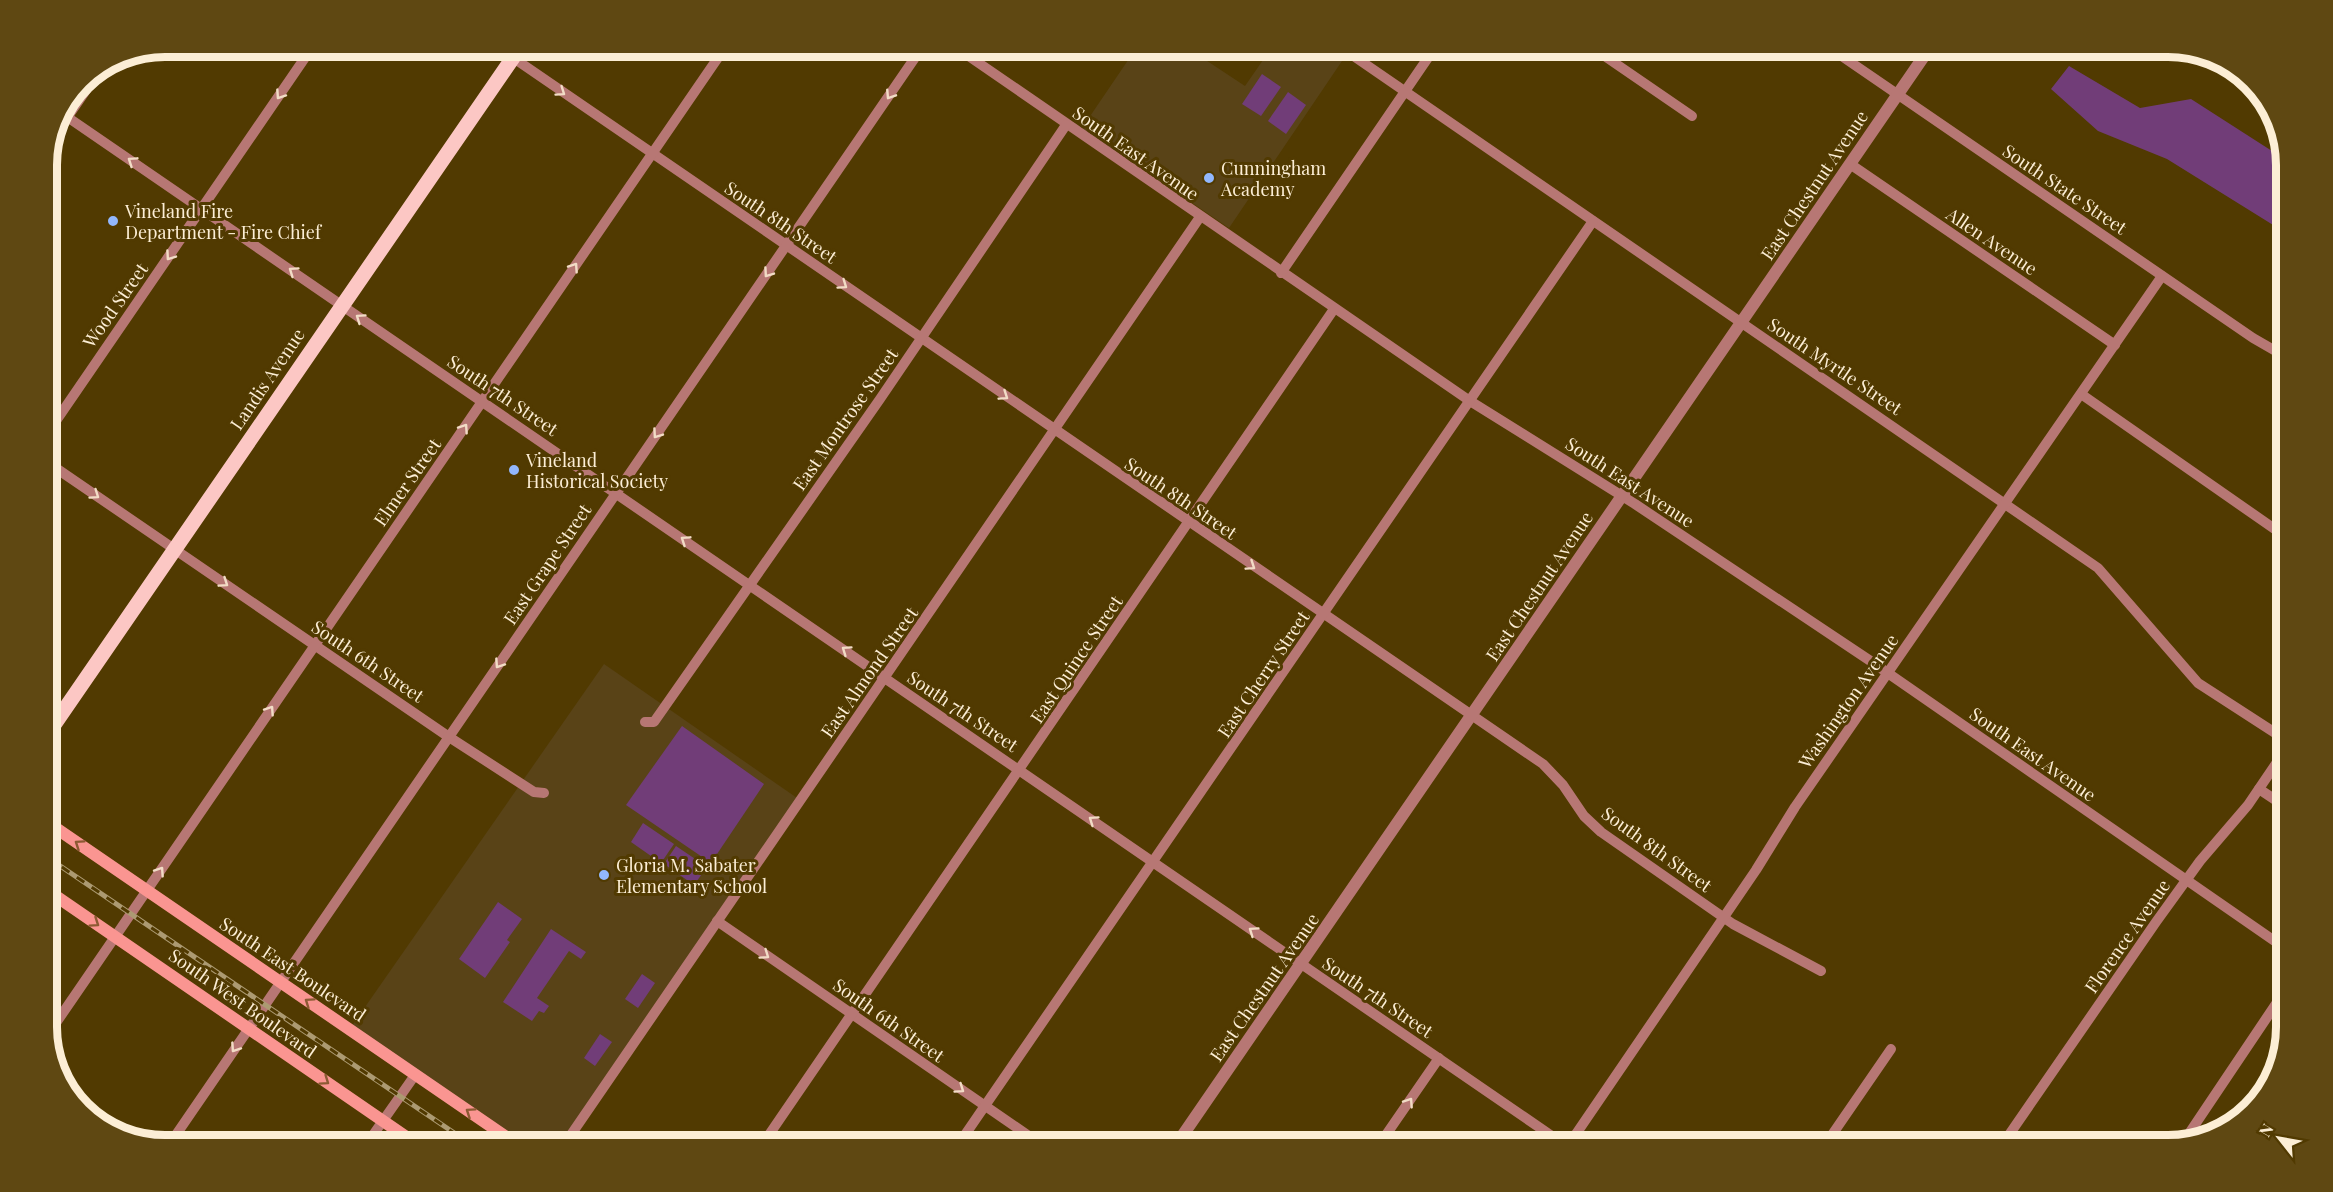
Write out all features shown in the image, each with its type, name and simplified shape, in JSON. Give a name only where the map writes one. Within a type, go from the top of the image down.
[{"type":"main road","name":"Landis Avenue","points":[[57,721],[514,57]]},
{"type":"main road","name":"South East Boulevard","points":[[57,829],[502,1135]]},
{"type":"main road","name":"South West Boulevard","points":[[57,897],[403,1135]]},
{"type":"street","name":"Wood Street","points":[[57,419],[306,57]]},
{"type":"street","name":"South 8th Street","points":[[524,57],[652,154],[1471,717],[1543,764],[1563,784],[1584,816],[1601,832],[1724,918],[1821,971]]},
{"type":"street","name":"Elmer Street","points":[[57,1021],[718,57]]},
{"type":"street","name":"East Grape Street","points":[[176,1135],[915,57]]},
{"type":"street","name":"South East Avenue","points":[[970,57],[1200,218],[1470,401],[1536,440],[1622,496],[1887,673],[2276,942]]},
{"type":"street","name":"South Myrtle Street","points":[[1356,57],[2006,504],[2107,576],[2175,660],[2198,682],[2276,733]]},
{"type":"street","points":[[1281,273],[1429,57]]},
{"type":"street","points":[[1606,57],[1692,116]]},
{"type":"street","name":"South State Street","points":[[1843,57],[2253,338],[2276,351]]},
{"type":"street","name":"East Chestnut Avenue","points":[[1184,1135],[1924,57]]},
{"type":"street","name":"South 7th Street","points":[[68,118],[1549,1135]]},
{"type":"street","name":"East Montrose Street","points":[[645,722],[654,722],[1066,125]]},
{"type":"street","name":"Allen Avenue","points":[[1850,164],[2115,345]]},
{"type":"street","name":"East Almond Street","points":[[571,1135],[1200,218]]},
{"type":"street","name":"East Cherry Street","points":[[965,1135],[1593,221]]},
{"type":"street","name":"Washington Avenue","points":[[1575,1135],[1724,918],[1795,807],[2163,276]]},
{"type":"street","name":"East Quince Street","points":[[769,1135],[1334,309]]},
{"type":"street","points":[[2080,394],[2276,530]]},
{"type":"street","name":"South 6th Street","points":[[57,469],[449,737],[534,792],[544,793]]},
{"type":"street","name":"Florence Avenue","points":[[2010,1135],[2186,880],[2276,771]]},
{"type":"street","points":[[2259,789],[2276,800]]},
{"type":"street","name":"South 6th Street","points":[[717,921],[1026,1135]]},
{"type":"street","points":[[2190,1132],[2276,1003]]},
{"type":"street","points":[[1832,1135],[1891,1049]]},
{"type":"street","points":[[1386,1135],[1439,1058]]},
{"type":"street","points":[[373,1135],[415,1075]]},
{"type":"shaded area","name":"Cunningham Academy","points":[[1130,57],[1201,57],[1245,86],[1265,57],[1336,57],[1342,61],[1229,228],[1082,128]]},
{"type":"shaded area","points":[[2069,66],[2140,108],[2191,99],[2275,153],[2276,227],[2167,159],[2098,131],[2051,89]]},
{"type":"shaded area","points":[[1262,74],[1281,87],[1261,116],[1242,104]]},
{"type":"shaded area","points":[[1288,92],[1306,105],[1286,134],[1268,121]]},
{"type":"shaded area","name":"Gloria M. Sabater Elementary School","points":[[604,664],[800,800],[571,1135],[503,1135],[349,1030]]},
{"type":"shaded area","points":[[682,726],[764,784],[711,863],[626,805]]},
{"type":"shaded area","points":[[643,823],[674,844],[661,863],[631,842]]},
{"type":"shaded area","points":[[676,846],[707,867],[694,885],[664,864]]},
{"type":"shaded area","points":[[498,902],[522,919],[507,940],[510,942],[485,978],[459,959]]},
{"type":"shaded area","points":[[551,929],[586,952],[581,959],[569,951],[537,998],[549,1006],[544,1013],[539,1011],[532,1021],[503,1002]]},
{"type":"shaded area","points":[[642,974],[655,983],[638,1008],[625,999]]},
{"type":"shaded area","points":[[600,1034],[612,1042],[595,1066],[584,1058]]},
{"type":"railway","points":[[57,864],[457,1135]]},
{"type":"place","name":"Cunningham Academy","points":[[1209,178]]},
{"type":"place","name":"Vineland Fire Department - Fire Chief","points":[[113,221]]},
{"type":"place","name":"Vineland Historical Society","points":[[514,470]]},
{"type":"place","name":"Gloria M. Sabater Elementary School","points":[[604,875]]}]
